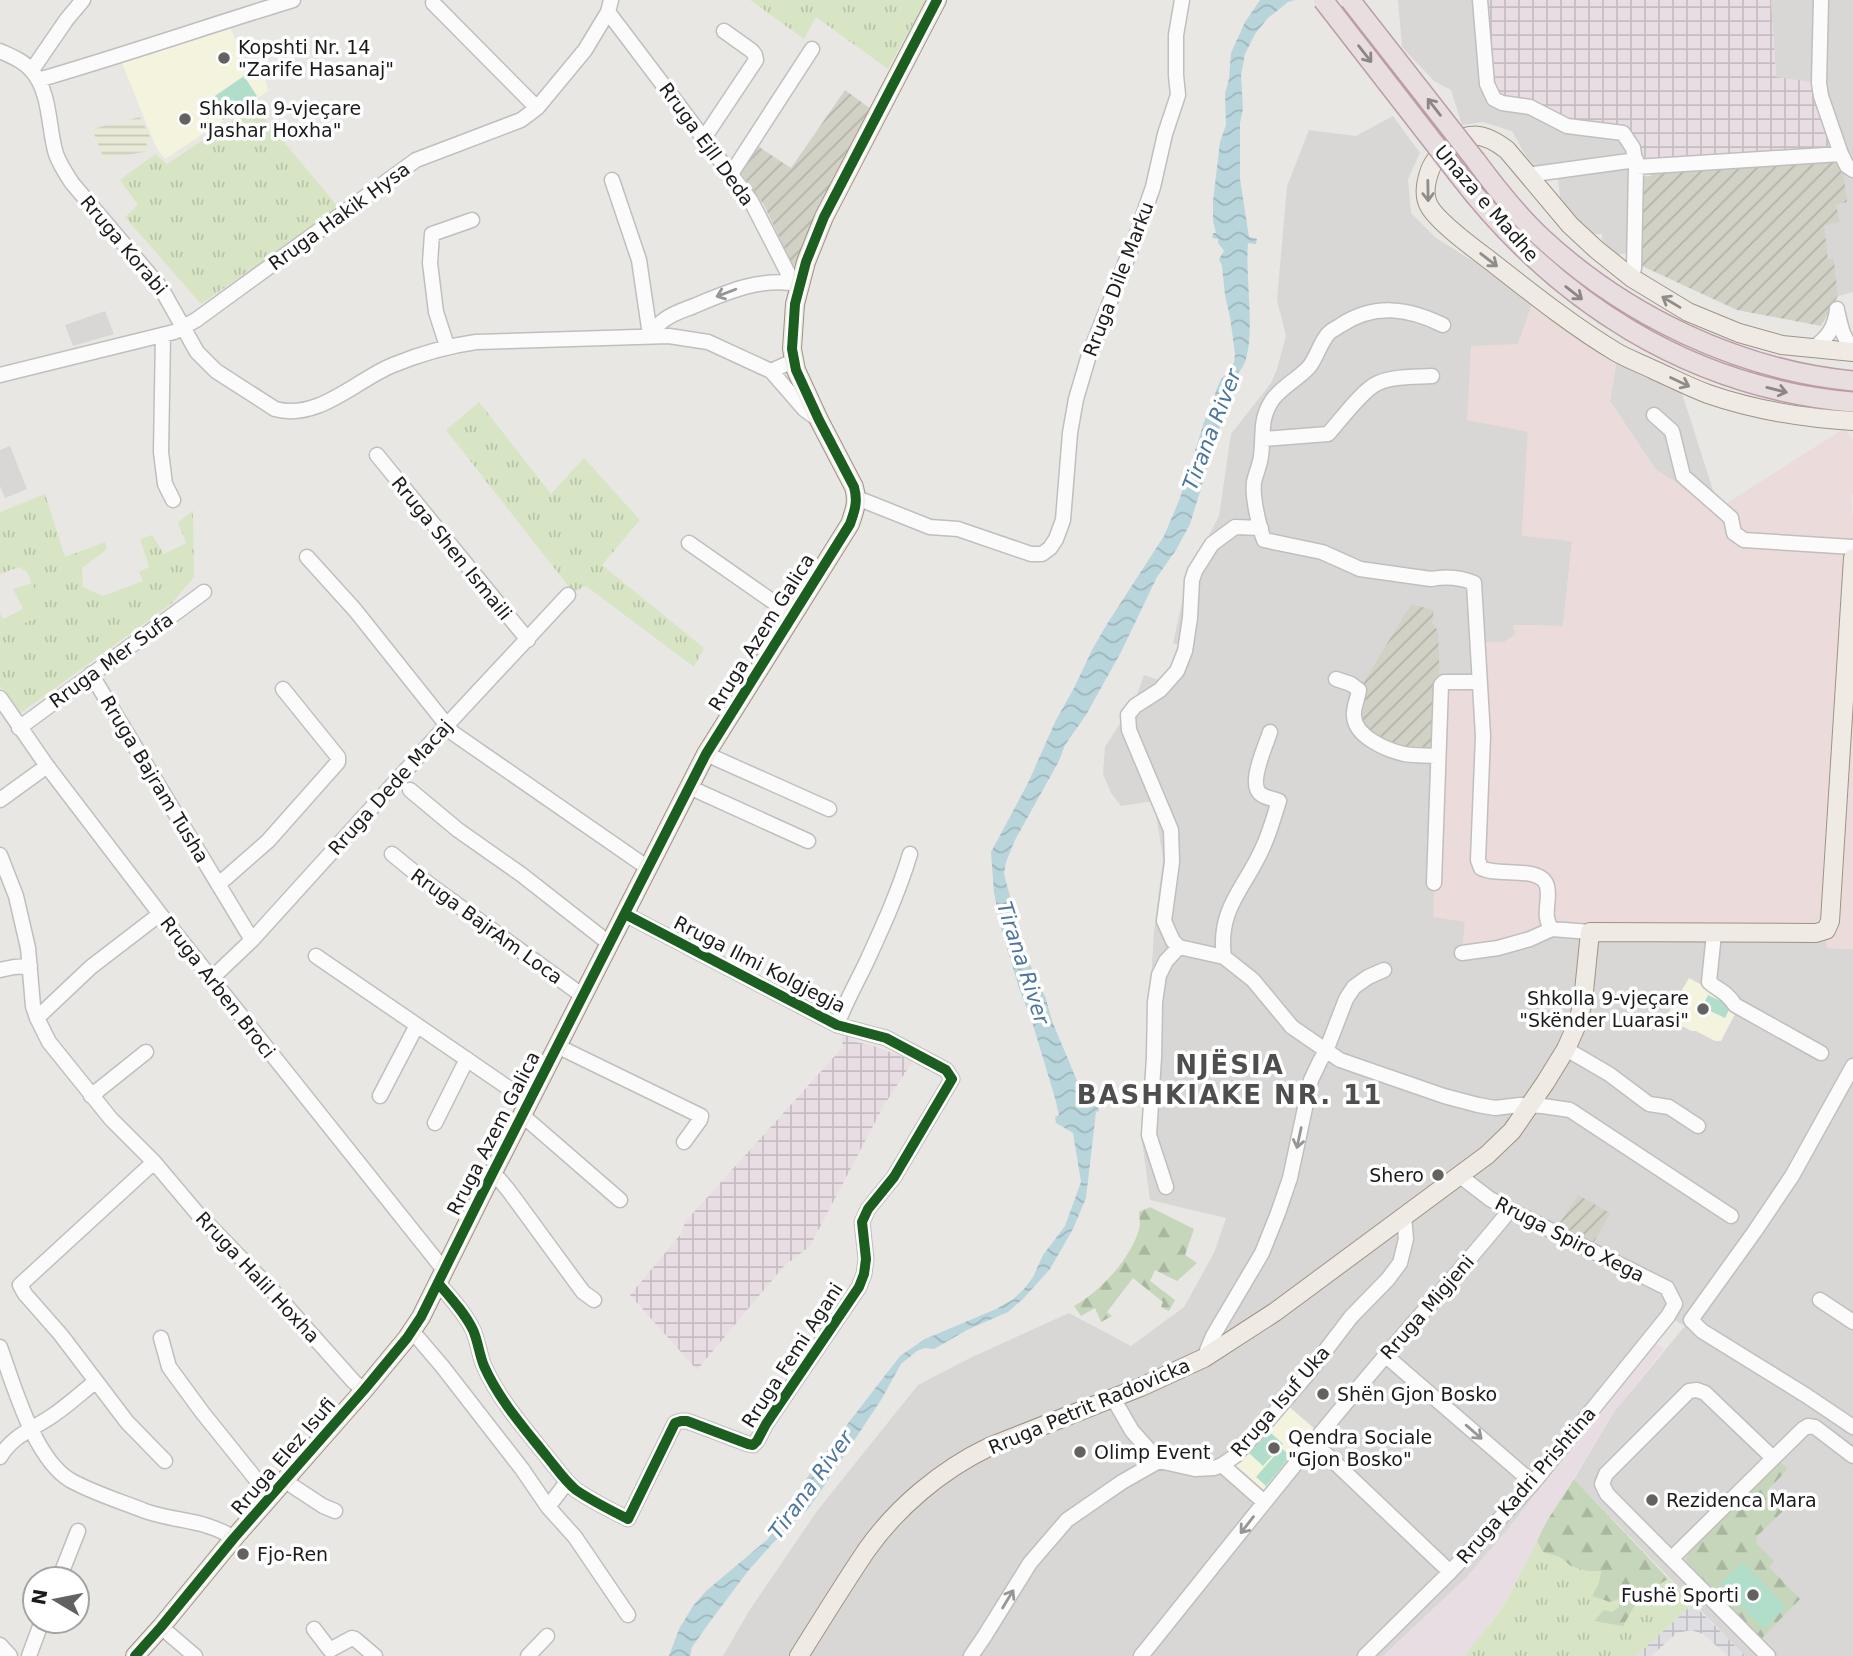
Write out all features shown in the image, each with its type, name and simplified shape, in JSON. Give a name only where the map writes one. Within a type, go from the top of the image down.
[{"type":"highway","name":"Unaza e Madhe","points":[[1323,0],[1494,217],[1517,243],[1587,303],[1635,334],[1687,360],[1738,379],[1789,393],[1853,402]]},
{"type":"highway","name":"Unaza e Madhe","points":[[1350,0],[1514,208],[1541,237],[1588,276],[1642,311],[1700,341],[1807,375],[1853,382]]},
{"type":"main road","points":[[857,498],[793,361],[792,330],[796,284],[824,217],[937,0]]},
{"type":"main road","points":[[1853,350],[1782,345],[1739,333],[1688,312],[1632,278],[1597,250],[1570,225],[1507,150],[1496,141],[1483,136],[1467,136],[1453,141],[1434,160],[1425,187],[1432,211],[1459,236],[1551,308],[1618,353],[1718,397],[1777,412],[1853,421]]},
{"type":"main road","name":"Rruga Azem Galica","points":[[441,1276],[706,754],[850,524],[856,510],[857,498]]},
{"type":"main road","points":[[1591,932],[1816,933],[1826,930],[1830,920],[1853,558]]},
{"type":"main road","name":"Rruga Petrit Radovicka","points":[[799,1656],[867,1550],[907,1505],[944,1472],[989,1447],[1141,1387],[1204,1358],[1275,1312],[1487,1155],[1512,1131],[1566,1049],[1578,1022],[1583,1001],[1591,932]]},
{"type":"main road","name":"Rruga Elez Isufi","points":[[135,1656],[412,1331],[441,1276]]},
{"type":"street","points":[[35,75],[83,0]]},
{"type":"street","points":[[35,75],[127,54],[293,0]]},
{"type":"street","name":"Rruga Dile Marku","points":[[857,498],[930,527],[958,529],[1031,554],[1042,554],[1050,548],[1063,520],[1070,433],[1076,399],[1153,187],[1165,134],[1178,95],[1176,35],[1182,0]]},
{"type":"street","points":[[1480,0],[1487,84],[1494,99],[1502,103],[1530,107],[1567,126],[1623,133],[1633,148],[1636,164],[1632,278]]},
{"type":"street","points":[[1821,0],[1818,83],[1841,154],[1847,166],[1853,170]]},
{"type":"street","points":[[433,3],[537,108]]},
{"type":"street","name":"Rruga Ejll Deda","points":[[610,6],[751,201],[796,284]]},
{"type":"street","name":"Rruga Hakik Hysa","points":[[0,375],[163,335],[183,327],[416,160],[521,120],[537,108],[585,50],[610,6]]},
{"type":"street","points":[[704,138],[756,60],[752,51],[724,31]]},
{"type":"street","points":[[731,174],[812,49]]},
{"type":"street","points":[[0,51],[14,57],[35,75]]},
{"type":"street","name":"Rruga Korabi","points":[[35,75],[46,104],[57,156],[72,183],[161,288],[197,352],[216,371],[267,405],[283,411],[304,410],[320,405],[391,366],[447,346],[476,342],[650,335],[688,338],[708,342],[771,371]]},
{"type":"street","points":[[1527,175],[1636,164],[1841,154]]},
{"type":"street","points":[[612,180],[639,260],[650,335]]},
{"type":"street","points":[[447,346],[436,312],[430,263],[432,234],[472,220]]},
{"type":"street","points":[[650,335],[670,316],[731,290],[766,283],[796,284]]},
{"type":"street","points":[[1813,348],[1832,330],[1838,309],[1843,336],[1853,350]]},
{"type":"street","points":[[1443,325],[1426,316],[1402,311],[1378,311],[1353,317],[1328,333],[1311,363],[1303,373],[1282,389],[1268,408],[1261,427],[1263,439],[1254,495],[1264,540],[1322,552],[1360,569],[1431,579],[1463,578],[1474,583],[1483,736],[1478,860],[1481,868],[1488,871],[1538,875],[1544,880],[1547,888],[1546,922],[1552,929]]},
{"type":"street","points":[[163,335],[161,452],[165,484],[173,500]]},
{"type":"street","points":[[793,361],[771,371],[804,409],[819,420]]},
{"type":"street","points":[[1263,439],[1328,434],[1369,388],[1379,382],[1432,376]]},
{"type":"street","points":[[1654,415],[1672,431],[1683,477],[1731,518],[1734,533],[1744,540],[1853,547]]},
{"type":"street","name":"Rruga Shen Ismaili","points":[[377,455],[527,640]]},
{"type":"street","points":[[1261,528],[1235,527],[1212,544],[1192,580],[1185,651],[1177,671],[1160,690],[1135,706],[1128,715],[1129,730],[1171,830],[1172,862],[1164,921],[1173,941],[1180,947],[1224,957],[1253,980],[1292,1027],[1340,1060],[1444,1096],[1495,1108],[1530,1105],[1570,1110],[1731,1216]]},
{"type":"street","points":[[688,543],[792,615]]},
{"type":"street","points":[[307,557],[355,610],[453,733],[648,868]]},
{"type":"street","name":"Rruga Mer Sufa","points":[[19,727],[204,592]]},
{"type":"street","name":"Rruga Dede Macaj","points":[[211,979],[252,940],[568,595]]},
{"type":"street","name":"Rruga Bajram Tusha","points":[[91,674],[252,940]]},
{"type":"street","points":[[1336,679],[1352,684],[1359,690],[1354,716],[1362,733],[1371,740],[1403,753],[1437,756]]},
{"type":"street","points":[[1434,883],[1441,685],[1444,682],[1480,682]]},
{"type":"street","name":"Rruga Bajram Tusha","points":[[219,884],[268,841],[338,762],[338,757],[283,689]]},
{"type":"street","name":"Rruga Arben Broci","points":[[0,698],[47,766],[441,1276]]},
{"type":"street","points":[[1224,957],[1222,941],[1233,900],[1264,846],[1279,801],[1260,795],[1256,788],[1255,774],[1270,732]]},
{"type":"street","points":[[706,754],[829,809]]},
{"type":"street","points":[[0,800],[47,766]]},
{"type":"street","points":[[689,787],[808,841]]},
{"type":"street","points":[[410,790],[458,830],[522,875],[610,944]]},
{"type":"street","name":"Rruga BajrAm Loca","points":[[392,854],[430,885],[583,996]]},
{"type":"street","points":[[837,1025],[901,885],[910,854]]},
{"type":"street","name":"Rruga Halil Hoxha","points":[[0,855],[6,886],[28,948],[33,1006],[49,1042],[91,1096],[364,1390]]},
{"type":"street","points":[[37,1018],[90,967],[160,914]]},
{"type":"street","name":"Rruga Ilmi Kolgjegja","points":[[625,914],[837,1025],[886,1038],[946,1070],[952,1079],[894,1177],[862,1222]]},
{"type":"street","points":[[1462,953],[1498,948],[1530,939],[1552,929],[1591,932]]},
{"type":"street","points":[[1714,933],[1709,982],[1711,985],[1728,995],[1735,1005],[1821,1053]]},
{"type":"street","points":[[1166,1187],[1149,1135],[1155,1002],[1159,975],[1180,947]]},
{"type":"street","points":[[316,956],[467,1059],[526,1108],[620,1200]]},
{"type":"street","points":[[0,970],[30,966]]},
{"type":"street","points":[[1204,1358],[1213,1336],[1262,1253],[1278,1213],[1290,1178],[1311,1080],[1326,1051],[1346,999],[1354,987],[1384,970]]},
{"type":"street","points":[[380,1096],[417,1025]]},
{"type":"street","points":[[557,1046],[701,1116],[684,1142]]},
{"type":"street","points":[[1566,1049],[1609,1074],[1649,1104],[1669,1107],[1698,1126]]},
{"type":"street","points":[[91,1096],[146,1052]]},
{"type":"street","points":[[435,1123],[467,1059]]},
{"type":"street","points":[[1853,1066],[1792,1176],[1690,1320],[1702,1331],[1853,1427]]},
{"type":"street","points":[[154,1162],[20,1285],[127,1422],[165,1461]]},
{"type":"street","points":[[493,1172],[583,1292],[594,1300]]},
{"type":"street","name":"Rruga Spiro Xega","points":[[1460,1176],[1490,1199],[1510,1210],[1668,1288],[1675,1304]]},
{"type":"street","name":"Rruga Migjeni","points":[[1141,1656],[1312,1443],[1510,1210]]},
{"type":"street","name":"Rruga Isuf Uka","points":[[1159,1461],[1195,1469],[1214,1468],[1235,1455],[1306,1376],[1350,1317],[1388,1279],[1399,1263],[1406,1239],[1404,1216]]},
{"type":"street","name":"Rruga Femi Agani","points":[[567,1482],[608,1509],[628,1518],[675,1423],[687,1421],[752,1445],[757,1441],[859,1287],[866,1259],[862,1222]]},
{"type":"street","points":[[441,1276],[472,1330],[484,1365],[498,1392],[567,1482],[548,1507]]},
{"type":"street","points":[[1820,1300],[1853,1322]]},
{"type":"street","name":"Rruga Kadri Prishtina","points":[[1365,1656],[1450,1572],[1533,1483],[1675,1304]]},
{"type":"street","points":[[412,1331],[449,1375],[548,1507],[575,1537],[628,1615]]},
{"type":"street","points":[[161,1338],[169,1367],[202,1412],[273,1495]]},
{"type":"street","points":[[0,1347],[31,1427],[48,1460],[58,1471],[71,1480],[145,1511],[215,1527],[234,1538]]},
{"type":"street","points":[[1385,1355],[1533,1483]]},
{"type":"street","points":[[0,1457],[10,1443],[31,1427],[52,1416],[95,1382]]},
{"type":"street","points":[[1768,1656],[1607,1494],[1602,1484],[1606,1474],[1689,1391],[1706,1393],[1773,1458]]},
{"type":"street","points":[[971,1656],[1030,1563],[1068,1520],[1122,1482],[1159,1461],[1132,1431],[1113,1398]]},
{"type":"street","points":[[1672,1558],[1808,1426],[1815,1427],[1853,1455]]},
{"type":"street","points":[[1312,1443],[1450,1572]]},
{"type":"street","points":[[1222,1465],[1264,1502]]},
{"type":"street","points":[[285,1481],[335,1511]]},
{"type":"street","points":[[65,1565],[78,1531]]},
{"type":"street","points":[[161,1627],[194,1656]]},
{"type":"street","points":[[314,1629],[330,1650],[352,1638],[375,1656]]},
{"type":"street","points":[[29,1656],[37,1635]]},
{"type":"street","points":[[528,1656],[547,1636]]},
{"type":"street","points":[[0,1645],[10,1656]]},
{"type":"shaded area","points":[[1398,0],[1480,0],[1623,133],[1633,148],[1634,253],[1603,256],[1602,234],[1576,235],[1574,213],[1562,215],[1558,179],[1539,180],[1512,131],[1483,122],[1462,125],[1451,90],[1434,81],[1402,47]]},
{"type":"shaded area","points":[[1480,0],[1771,0],[1776,77],[1819,83],[1841,154],[1636,167],[1623,133],[1567,126],[1494,99]]},
{"type":"shaded area","points":[[1771,0],[1853,0],[1853,292],[1838,296],[1834,259],[1828,259],[1823,224],[1776,77]]},
{"type":"shaded area","name":"Shkolla 9-vjeçare \"Jashar Hoxha\"","points":[[228,23],[249,69],[262,63],[268,91],[165,159],[156,147],[122,63]]},
{"type":"shaded area","points":[[845,90],[871,109],[814,215],[799,262],[793,266],[764,205],[739,170],[756,145],[791,168]]},
{"type":"shaded area","points":[[1393,116],[1420,153],[1408,179],[1411,213],[1436,238],[1534,299],[1518,344],[1467,420],[1528,431],[1522,535],[1572,541],[1563,626],[1513,625],[1516,634],[1504,642],[1477,642],[1462,952],[1552,929],[1826,930],[1827,948],[1853,949],[1853,1656],[1745,1656],[1574,1479],[1614,1412],[1685,1326],[1671,1318],[1508,1529],[1466,1578],[1383,1656],[723,1656],[749,1611],[817,1511],[918,1385],[1069,1313],[1131,1346],[1184,1307],[1214,1253],[1226,1218],[1150,1200],[1141,1133],[1154,932],[1163,859],[1154,801],[1121,806],[1111,793],[1103,774],[1105,747],[1135,700],[1144,675],[1159,680],[1172,670],[1180,645],[1173,643],[1188,575],[1219,516],[1231,434],[1271,383],[1277,369],[1286,336],[1277,300],[1287,186],[1309,130],[1356,136]]},
{"type":"shaded area","points":[[140,117],[151,139],[146,143],[149,151],[104,159],[92,129]]},
{"type":"shaded area","points":[[1841,154],[1847,202],[1836,205],[1840,222],[1824,225],[1828,259],[1834,259],[1838,296],[1821,326],[1737,310],[1642,266],[1634,253],[1637,177],[1651,176],[1652,166]]},
{"type":"shaded area","points":[[1534,299],[1618,353],[1610,401],[1656,470],[1719,508],[1845,428],[1853,441],[1853,949],[1827,948],[1826,931],[1552,929],[1462,953],[1465,922],[1433,917],[1441,685],[1479,682],[1477,642],[1504,642],[1516,634],[1513,625],[1563,626],[1572,541],[1522,536],[1528,432],[1467,420],[1471,346],[1518,344]]},
{"type":"shaded area","points":[[105,311],[114,334],[73,346],[65,325]]},
{"type":"shaded area","points":[[1618,353],[1678,381],[1719,509],[1656,470],[1610,401]]},
{"type":"shaded area","points":[[10,446],[27,489],[5,498],[0,486],[0,450]]},
{"type":"shaded area","points":[[1411,604],[1434,610],[1432,623],[1438,631],[1440,692],[1437,756],[1403,753],[1355,724],[1359,690]]},
{"type":"shaded area","name":"Shkolla 9-vjeçare \"Skënder Luarasi\"","points":[[1689,978],[1729,1000],[1736,1012],[1721,1041],[1691,1031],[1666,1017]]},
{"type":"shaded area","points":[[841,1032],[856,1042],[913,1061],[884,1105],[810,1246],[783,1267],[697,1370],[630,1295],[681,1234],[685,1222],[843,1047]]},
{"type":"shaded area","points":[[1578,1195],[1610,1213],[1594,1242],[1559,1224]]},
{"type":"shaded area","points":[[1653,1341],[1664,1349],[1614,1412],[1547,1521],[1506,1601],[1464,1656],[1383,1656],[1466,1578],[1508,1529]]},
{"type":"shaded area","name":"Qendra Sociale \"Gjon Bosko\"","points":[[1287,1405],[1315,1429],[1265,1491],[1235,1465]]},
{"type":"shaded area","points":[[1693,1604],[1745,1656],[1728,1656],[1703,1634],[1691,1630],[1677,1633],[1651,1656],[1636,1656]]},
{"type":"green space","points":[[750,0],[926,0],[888,69],[816,17],[804,39]]},
{"type":"green space","points":[[244,76],[257,96],[223,120],[209,100]]},
{"type":"green space","points":[[254,106],[339,208],[201,304],[125,217],[138,205],[120,180],[155,154],[167,164]]},
{"type":"green space","points":[[479,402],[551,494],[584,458],[640,520],[602,565],[704,648],[694,667],[586,586],[573,592],[446,430]]},
{"type":"green space","points":[[45,494],[65,557],[105,542],[107,549],[82,568],[83,587],[103,596],[143,581],[139,572],[149,567],[140,539],[152,535],[164,554],[186,543],[178,523],[193,510],[194,577],[171,604],[19,714],[0,686],[0,633],[45,614],[27,572],[19,567],[0,574],[0,512]]},
{"type":"green space","points":[[32,583],[45,614],[0,633],[0,613],[3,619],[23,609],[13,589]]},
{"type":"green space","points":[[1708,995],[1731,1006],[1725,1018],[1702,1007]]},
{"type":"green space","points":[[1150,1207],[1194,1229],[1185,1255],[1197,1263],[1177,1281],[1155,1270],[1150,1281],[1175,1300],[1169,1311],[1161,1307],[1163,1302],[1133,1278],[1107,1312],[1112,1316],[1101,1322],[1095,1308],[1081,1316],[1074,1306],[1114,1273],[1135,1240],[1140,1223],[1139,1212]]},
{"type":"green space","points":[[1269,1431],[1283,1444],[1263,1466],[1249,1453]]},
{"type":"green space","points":[[1281,1448],[1291,1456],[1266,1486],[1256,1477]]},
{"type":"green space","points":[[1780,1462],[1786,1467],[1786,1471],[1767,1491],[1782,1506],[1783,1511],[1756,1540],[1774,1561],[1769,1567],[1800,1599],[1761,1639],[1686,1559]]},
{"type":"green space","points":[[1574,1479],[1693,1604],[1636,1656],[1464,1656],[1506,1602],[1547,1521]]},
{"type":"green space","points":[[1574,1479],[1668,1579],[1640,1596],[1623,1626],[1594,1621],[1604,1610],[1612,1612],[1619,1607],[1619,1599],[1610,1602],[1592,1596],[1599,1583],[1601,1571],[1587,1571],[1571,1566],[1560,1557],[1543,1552],[1537,1541]]},
{"type":"green space","name":"Fushë Sporti","points":[[1743,1562],[1786,1607],[1764,1629],[1720,1584]]},
{"type":"water","name":"Tirana River","points":[[1260,0],[1295,0],[1288,2],[1268,18],[1255,34],[1245,54],[1241,75],[1243,109],[1240,123],[1240,179],[1249,237],[1257,239],[1256,244],[1248,243],[1250,332],[1246,359],[1235,378],[1190,524],[1157,577],[1121,652],[1086,715],[1065,745],[1059,761],[1015,840],[1004,874],[1025,953],[1046,999],[1052,1021],[1083,1095],[1095,1106],[1098,1105],[1086,1198],[1073,1229],[1050,1269],[1023,1299],[1008,1312],[967,1330],[934,1349],[917,1351],[901,1364],[881,1400],[808,1509],[748,1571],[692,1647],[690,1656],[669,1656],[679,1629],[693,1606],[706,1591],[768,1539],[812,1470],[900,1356],[925,1339],[996,1309],[1024,1289],[1043,1255],[1065,1226],[1081,1182],[1073,1133],[1056,1123],[1055,1117],[1059,1115],[1055,1098],[1002,932],[994,893],[991,852],[1028,783],[1056,720],[1093,648],[1164,536],[1180,498],[1220,381],[1234,363],[1230,317],[1219,259],[1224,251],[1218,239],[1212,238],[1213,233],[1216,233],[1213,201],[1220,142],[1226,125],[1225,93],[1231,53],[1245,22]]},
{"type":"cycle path","points":[[135,1656],[364,1390],[421,1317],[706,754],[850,524],[856,497],[854,487],[796,370],[792,349],[795,304],[806,262],[824,217],[937,0]]},
{"type":"cycle path","points":[[438,1283],[470,1324],[484,1366],[497,1391],[561,1475],[576,1490],[628,1519],[675,1423],[687,1421],[748,1444],[753,1445],[757,1441],[859,1287],[866,1259],[862,1222],[868,1209],[894,1177],[952,1079],[946,1070],[886,1038],[837,1025],[625,914]]},
{"type":"place","name":"Kopshti Nr. 14 \"Zarife Hasanaj\"","points":[[224,58]]},
{"type":"place","name":"Shkolla 9-vjeçare \"Jashar Hoxha\"","points":[[185,119]]},
{"type":"place","name":"Shkolla 9-vjeçare \"Skënder Luarasi\"","points":[[1703,1009]]},
{"type":"place","name":"Shero","points":[[1438,1175]]},
{"type":"place","name":"Shën Gjon Bosko","points":[[1323,1394]]},
{"type":"place","name":"Qendra Sociale \"Gjon Bosko\"","points":[[1274,1448]]},
{"type":"place","name":"Olimp Event","points":[[1080,1452]]},
{"type":"place","name":"Rezidenca Mara","points":[[1652,1500]]},
{"type":"place","name":"Fjo-Ren","points":[[243,1554]]},
{"type":"place","name":"Fushë Sporti","points":[[1753,1595]]},
{"type":"district","name":"NJËSIA BASHKIAKE NR. 11","points":[[1230,1080]]}]
